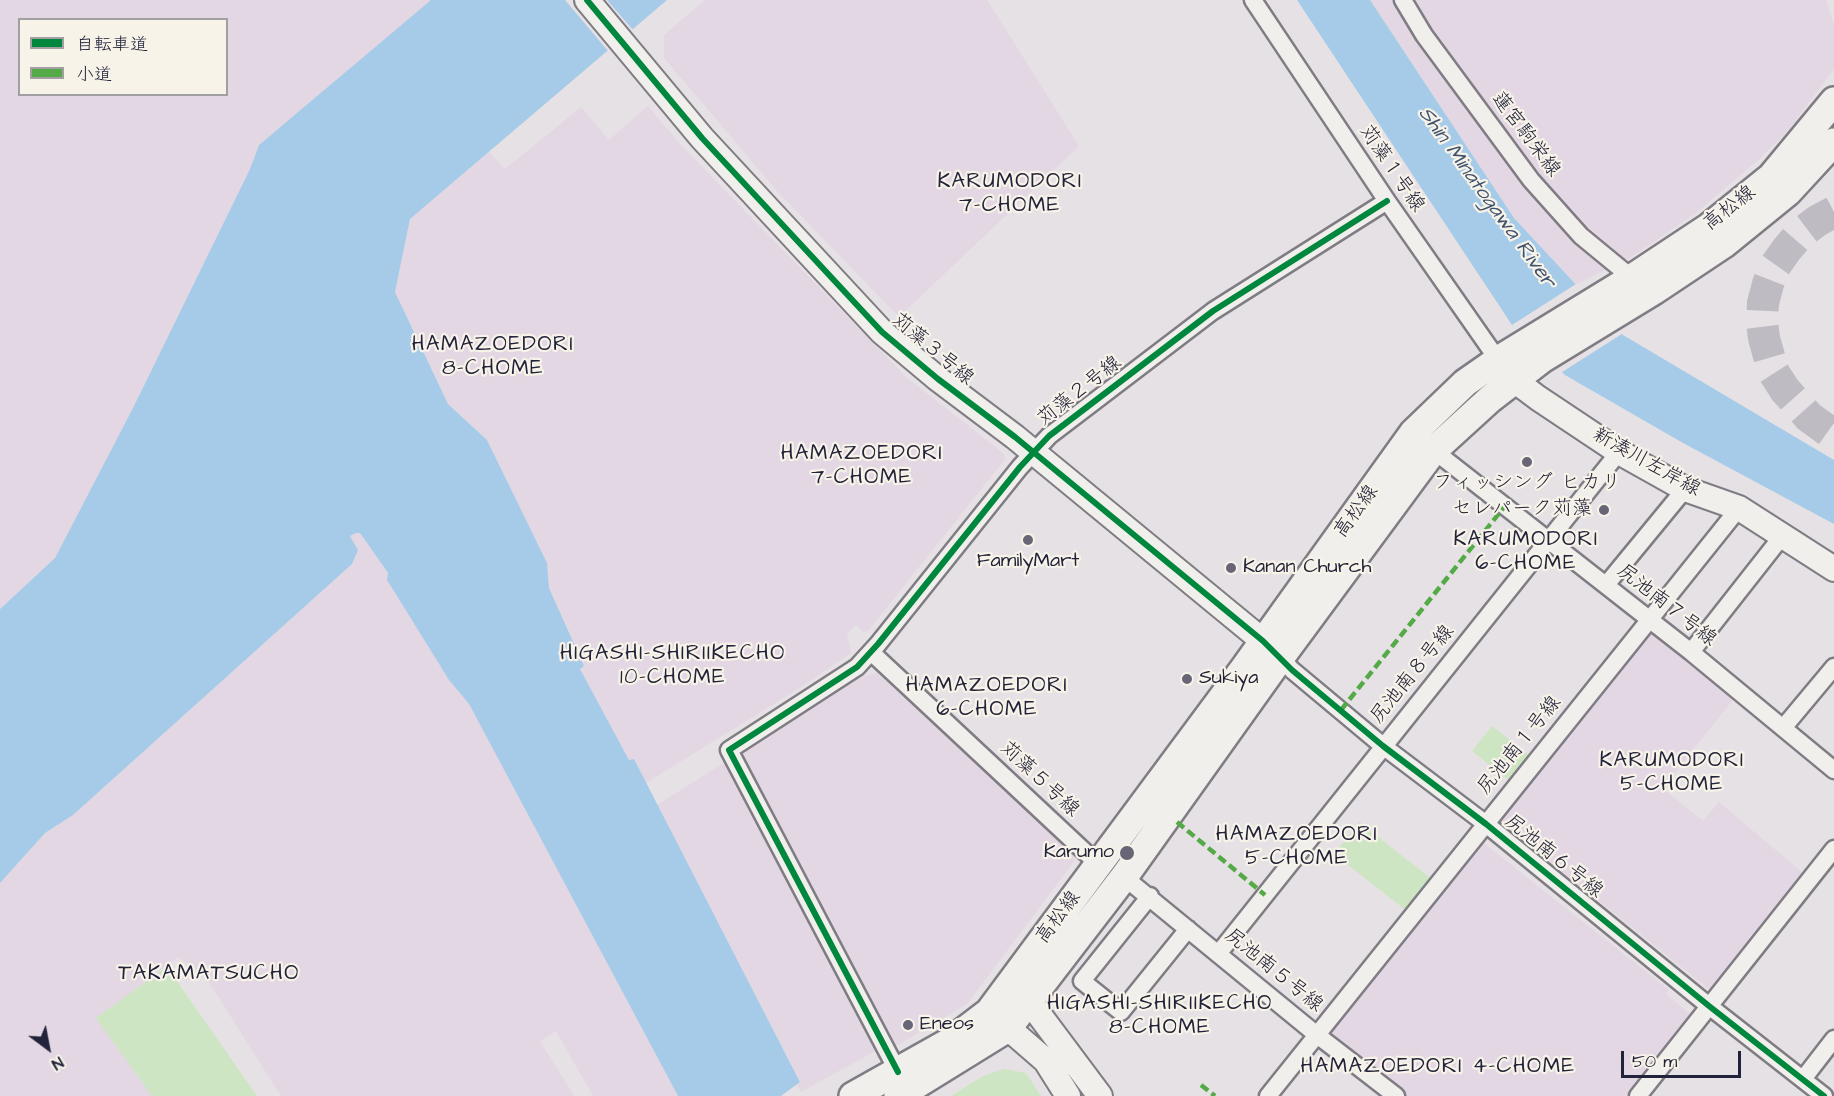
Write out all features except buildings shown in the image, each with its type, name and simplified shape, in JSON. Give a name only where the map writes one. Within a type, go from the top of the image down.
[{"type":"main road","name":"高松線","points":[[1643,284],[1772,177],[1834,101]]},
{"type":"main road","name":"高松線","points":[[853,1096],[898,1084],[951,1041],[999,1020],[1099,865],[1272,649],[1423,442],[1506,370],[1534,351],[1643,284],[1724,244],[1788,192],[1834,142]]},
{"type":"main road","name":"高松線","points":[[1018,993],[1124,876],[1272,649]]},
{"type":"street","name":"苅藻３号線","points":[[587,0],[702,138],[882,332],[938,380],[1033,452],[1272,649]]},
{"type":"street","name":"苅藻１号線","points":[[1253,0],[1387,201],[1506,370]]},
{"type":"street","name":"蓮宮駒栄線","points":[[1403,0],[1424,34],[1531,180],[1581,236],[1643,284]]},
{"type":"street","name":"苅藻２号線","points":[[898,1084],[729,750],[857,667],[1033,452],[1049,436],[1213,311],[1387,201]]},
{"type":"street","name":"新湊川左岸線","points":[[1506,370],[1619,452],[1684,489],[1739,508],[1834,569]]},
{"type":"street","name":"尻池南７号線","points":[[1423,442],[1691,652],[1834,770]]},
{"type":"street","name":"尻池南８号線","points":[[1218,954],[1619,452]]},
{"type":"street","points":[[1606,585],[1684,489]]},
{"type":"street","name":"尻池南１号線","points":[[1268,1096],[1739,508]]},
{"type":"street","points":[[1691,652],[1783,535]]},
{"type":"street","name":"尻池南６号線","points":[[1272,649],[1292,669],[1383,746],[1486,824],[1709,1006],[1824,1096]]},
{"type":"street","name":"苅藻５号線","points":[[871,652],[1099,865]]},
{"type":"street","points":[[1783,728],[1834,667]]},
{"type":"street","points":[[1638,1096],[1834,849]]},
{"type":"street","name":"尻池南５号線","points":[[1124,876],[1317,1035],[1396,1096]]},
{"type":"street","points":[[1150,896],[1082,981],[1121,1012],[1188,929]]},
{"type":"street","points":[[1018,993],[1100,1096]]},
{"type":"street","points":[[999,1020],[1046,1061],[1068,1096]]},
{"type":"street","points":[[1803,1079],[1834,1039]]},
{"type":"shaded area","points":[[0,0],[431,0],[259,145],[250,169],[133,408],[55,558],[0,609]]},
{"type":"shaded area","points":[[705,0],[987,0],[1079,146],[899,317],[778,192],[664,58],[664,35]]},
{"type":"shaded area","points":[[1370,0],[1826,0],[1834,25],[1834,69],[1789,129],[1758,160],[1697,212],[1630,258],[1576,284],[1514,218]]},
{"type":"shaded area","points":[[648,106],[679,143],[906,377],[1003,453],[1005,459],[868,631],[863,632],[856,625],[847,634],[851,653],[801,687],[646,783],[634,759],[629,760],[580,669],[584,666],[549,588],[547,563],[487,440],[448,404],[395,292],[410,219],[489,152],[505,169],[581,107],[609,140]]},
{"type":"shaded area","points":[[360,533],[388,574],[387,580],[449,680],[469,704],[678,1096],[593,1096],[556,1031],[540,1041],[574,1096],[281,1096],[205,976],[178,957],[97,1018],[152,1096],[0,1096],[0,883],[45,833],[73,815],[352,564],[358,550],[350,536]]},
{"type":"shaded area","points":[[1653,634],[1733,700],[1662,788],[1703,821],[1719,802],[1804,874],[1710,990],[1502,823],[1501,815],[1645,636]]},
{"type":"shaded area","points":[[877,673],[1072,853],[1075,860],[967,1004],[896,1046],[823,912],[807,920],[875,1051],[801,1092],[797,1086],[800,1081],[657,805],[860,677]]},
{"type":"shaded area","points":[[1481,841],[1669,990],[1666,994],[1690,1014],[1626,1096],[1405,1096],[1327,1036],[1327,1033]]},
{"type":"green space","points":[[1492,726],[1531,757],[1511,782],[1472,751]]},
{"type":"green space","points":[[1359,822],[1433,880],[1408,912],[1334,854]]},
{"type":"green space","points":[[166,967],[257,1096],[152,1096],[96,1018]]},
{"type":"green space","points":[[1004,1069],[1026,1073],[1041,1096],[951,1096],[983,1076]]},
{"type":"water","points":[[431,0],[667,0],[410,219],[395,292],[448,404],[487,440],[547,563],[549,588],[584,666],[580,669],[629,760],[634,759],[800,1082],[781,1096],[678,1096],[469,704],[449,680],[387,580],[388,573],[360,533],[350,536],[358,550],[352,564],[73,815],[45,833],[0,883],[0,609],[55,558],[133,408],[250,169],[259,145]]},
{"type":"water","name":"Shin Minatogawa River","points":[[1297,0],[1370,0],[1514,218],[1623,335],[1834,460],[1834,524],[1683,443],[1565,375],[1512,325]]},
{"type":"pier","points":[[565,0],[607,0],[633,30],[608,51]]},
{"type":"pier","points":[[1576,284],[1625,332],[1559,374],[1512,325]]},
{"type":"tunnel","points":[[1834,212],[1800,234],[1775,266],[1763,303],[1762,322],[1774,373],[1785,390],[1809,417],[1834,435]]},
{"type":"marked path","points":[[1341,710],[1505,506]]},
{"type":"marked path","points":[[1177,822],[1265,895]]},
{"type":"marked path","points":[[1201,1085],[1215,1096]]},
{"type":"cycle path","points":[[587,0],[702,138],[882,332],[938,379],[1015,437],[1263,641],[1292,670],[1383,746],[1486,824],[1709,1006],[1824,1096]]},
{"type":"cycle path","points":[[898,1072],[729,750],[857,667],[1020,467],[1049,436],[1213,311],[1387,201]]},
{"type":"place","name":"フィッシング ヒカリ","points":[[1527,462]]},
{"type":"place","name":"セレパーク苅藻","points":[[1604,510]]},
{"type":"place","name":"FamilyMart","points":[[1028,540]]},
{"type":"place","name":"Kanan Church","points":[[1231,568]]},
{"type":"place","name":"Sukiya","points":[[1187,679]]},
{"type":"place","name":"Karumo","points":[[1127,853]]},
{"type":"place","name":"Eneos","points":[[908,1025]]},
{"type":"district","name":"KARUMODORI 7-CHOME","points":[[1010,195]]},
{"type":"district","name":"HAMAZOEDORI 8-CHOME","points":[[493,358]]},
{"type":"district","name":"HAMAZOEDORI 7-CHOME","points":[[862,467]]},
{"type":"district","name":"KARUMODORI 6-CHOME","points":[[1526,553]]},
{"type":"district","name":"HIGASHI-SHIRIIKECHO 10-CHOME","points":[[673,667]]},
{"type":"district","name":"HAMAZOEDORI 6-CHOME","points":[[987,699]]},
{"type":"district","name":"KARUMODORI 5-CHOME","points":[[1672,774]]},
{"type":"district","name":"HAMAZOEDORI 5-CHOME","points":[[1297,848]]},
{"type":"district","name":"TAKAMATSUCHO","points":[[209,975]]},
{"type":"district","name":"HIGASHI-SHIRIIKECHO 8-CHOME","points":[[1160,1017]]},
{"type":"district","name":"HAMAZOEDORI 4-CHOME","points":[[1438,1068]]}]
